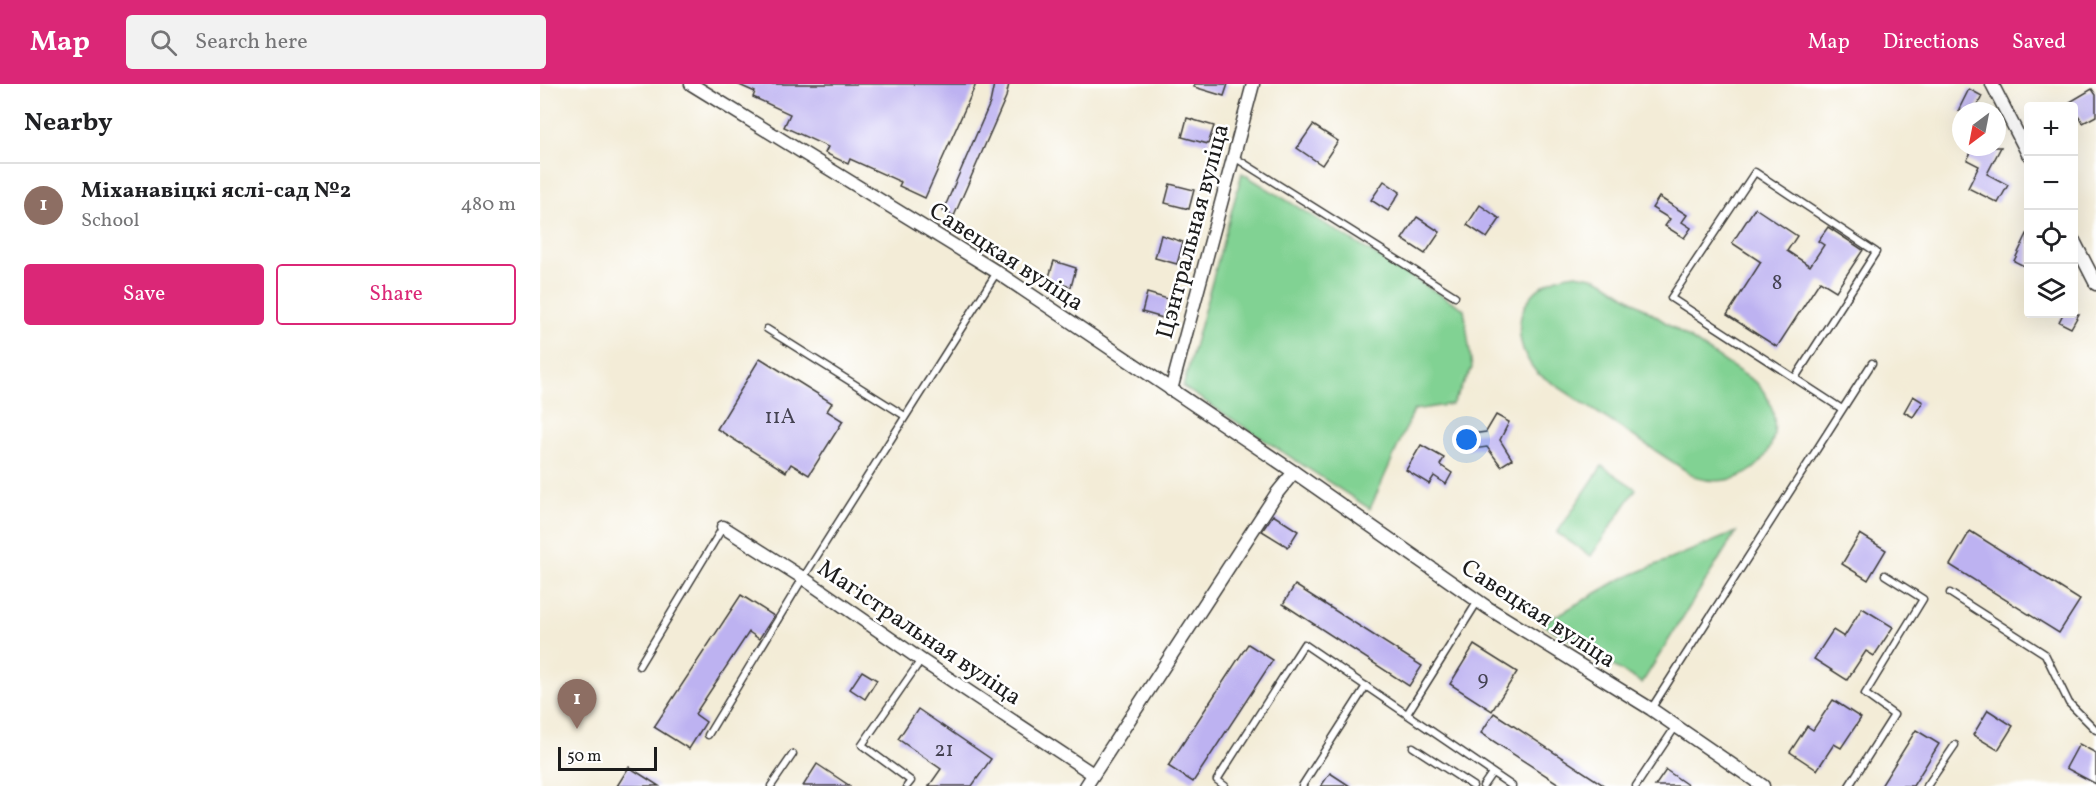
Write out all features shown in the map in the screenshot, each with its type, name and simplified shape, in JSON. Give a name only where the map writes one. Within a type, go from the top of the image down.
[{"type":"street","name":"Савецкая вуліца","points":[[691,84],[997,272],[1294,472],[1478,601],[1651,709],[1763,786]]},
{"type":"street","name":"Цэнтральная вуліца","points":[[1171,390],[1253,84]]},
{"type":"street","points":[[1992,84],[2024,146]]},
{"type":"street","points":[[2078,250],[2096,284]]},
{"type":"street","points":[[1086,786],[1277,493],[1294,472]]},
{"type":"street","name":"Магістральная вуліца","points":[[723,527],[803,578],[921,660],[1093,774]]},
{"type":"lane","points":[[1234,157],[1455,296]]},
{"type":"lane","points":[[1795,378],[1876,252],[1755,172],[1671,298],[1842,409]]},
{"type":"lane","points":[[708,735],[803,578],[997,272]]},
{"type":"lane","points":[[767,328],[905,416]]},
{"type":"lane","points":[[1651,709],[1872,363]]},
{"type":"lane","points":[[639,666],[723,527]]},
{"type":"lane","points":[[1849,786],[1894,715],[1865,694],[1923,599],[1885,576]]},
{"type":"lane","points":[[1950,593],[2045,654],[2069,703],[2096,730]]},
{"type":"lane","points":[[1407,714],[1478,601]]},
{"type":"lane","points":[[1226,786],[1216,780],[1304,644],[1512,786]]},
{"type":"lane","points":[[907,786],[911,781],[862,745],[921,660]]},
{"type":"lane","points":[[1302,786],[1366,686]]},
{"type":"lane","points":[[1636,786],[1676,726]]},
{"type":"lane","points":[[1927,786],[1955,745]]},
{"type":"lane","points":[[1413,747],[1473,786]]},
{"type":"lane","points":[[771,786],[793,754]]},
{"type":"lane","points":[[1484,786],[1492,773]]},
{"type":"green space","points":[[1242,173],[1464,309],[1472,368],[1452,404],[1414,410],[1370,509],[1183,387]]},
{"type":"green space","points":[[1576,274],[1597,278],[1606,283],[1757,383],[1769,402],[1774,420],[1773,439],[1766,455],[1754,468],[1738,477],[1719,481],[1697,478],[1537,373],[1526,357],[1521,341],[1520,325],[1523,310],[1542,286],[1557,278]]},
{"type":"green space","points":[[1602,466],[1636,489],[1591,556],[1557,533]]},
{"type":"green space","points":[[1736,532],[1642,683],[1542,624],[1619,580]]},
{"type":"building","points":[[737,84],[976,84],[925,198],[899,186],[901,182],[850,159],[848,164],[825,153],[828,147],[784,127],[790,114],[753,97],[755,92]]},
{"type":"building","points":[[994,84],[1009,84],[1006,97],[954,216],[943,211],[990,103]]},
{"type":"building","points":[[1194,84],[1228,84],[1224,96],[1194,87]]},
{"type":"building","points":[[1969,89],[1982,96],[1979,102],[1962,102]]},
{"type":"building","points":[[2092,89],[2096,95],[2096,116],[2083,123],[2078,115],[2078,102],[2070,102]]},
{"type":"building","points":[[1187,118],[1214,126],[1208,144],[1182,137]]},
{"type":"building","points":[[1313,125],[1338,141],[1322,165],[1297,148]]},
{"type":"building","points":[[1969,156],[1996,156],[1987,174],[2008,185],[1998,203],[1968,188],[1979,166],[1967,160]]},
{"type":"building","points":[[1384,181],[1400,192],[1388,211],[1371,200]]},
{"type":"building","points":[[1170,184],[1194,190],[1189,209],[1165,203]]},
{"type":"building","points":[[1659,197],[1687,215],[1682,222],[1691,228],[1684,238],[1665,226],[1670,219],[1652,208]]},
{"type":"building","points":[[1480,205],[1500,219],[1487,238],[1467,225]]},
{"type":"building","points":[[1755,208],[1797,236],[1787,251],[1810,266],[1824,245],[1818,241],[1828,227],[1863,250],[1836,291],[1820,281],[1777,347],[1727,315],[1761,262],[1732,243]]},
{"type":"building","points":[[1417,217],[1440,232],[1425,254],[1402,239]]},
{"type":"building","points":[[1161,235],[1183,242],[1177,264],[1155,258]]},
{"type":"building","points":[[2024,240],[2024,266],[2014,261]]},
{"type":"building","points":[[1054,261],[1076,268],[1071,287],[1048,280]]},
{"type":"building","points":[[1147,293],[1168,299],[1163,318],[1142,312]]},
{"type":"building","points":[[2061,318],[2077,318],[2071,328],[2059,322]]},
{"type":"building","points":[[760,358],[832,403],[827,411],[843,421],[809,475],[791,464],[786,472],[717,429]]},
{"type":"building","points":[[1913,396],[1923,402],[1913,417],[1904,412]]},
{"type":"building","points":[[1496,415],[1509,422],[1500,440],[1512,459],[1501,466],[1487,447],[1466,450],[1464,435],[1486,432]]},
{"type":"building","points":[[1421,445],[1444,458],[1440,465],[1452,473],[1446,484],[1434,476],[1429,484],[1406,470]]},
{"type":"building","points":[[1273,515],[1298,531],[1288,547],[1262,531]]},
{"type":"building","points":[[1970,531],[2080,600],[2059,633],[1950,565]]},
{"type":"building","points":[[1860,534],[1886,550],[1868,580],[1842,564]]},
{"type":"building","points":[[1295,585],[1422,666],[1409,686],[1283,604]]},
{"type":"building","points":[[741,595],[774,616],[759,639],[749,632],[695,714],[706,722],[689,749],[654,727]]},
{"type":"building","points":[[1862,608],[1893,627],[1874,656],[1866,651],[1847,680],[1814,659],[1833,630],[1844,637]]},
{"type":"building","points":[[1248,644],[1273,660],[1193,782],[1168,766]]},
{"type":"building","points":[[1474,645],[1517,672],[1492,711],[1450,684]]},
{"type":"building","points":[[862,671],[877,680],[865,699],[850,689]]},
{"type":"building","points":[[1833,700],[1861,718],[1841,748],[1834,744],[1817,770],[1790,752],[1807,726],[1813,730]]},
{"type":"building","points":[[918,709],[991,759],[972,786],[929,786],[941,769],[898,739]]},
{"type":"building","points":[[1988,710],[2013,726],[1998,750],[1973,735]]},
{"type":"building","points":[[1494,713],[1605,786],[1562,786],[1481,733]]},
{"type":"building","points":[[1916,730],[1939,744],[1913,786],[1881,786]]},
{"type":"building","points":[[2079,744],[2096,753],[2096,784],[2066,768]]},
{"type":"building","points":[[817,764],[850,786],[803,786]]},
{"type":"building","points":[[629,767],[659,786],[617,786]]},
{"type":"building","points":[[1666,770],[1689,786],[1655,786]]},
{"type":"building","points":[[1330,773],[1350,786],[1321,786]]},
{"type":"place","name":"Міханавіцкі яслі-сад №2","points":[[577,729]]}]
